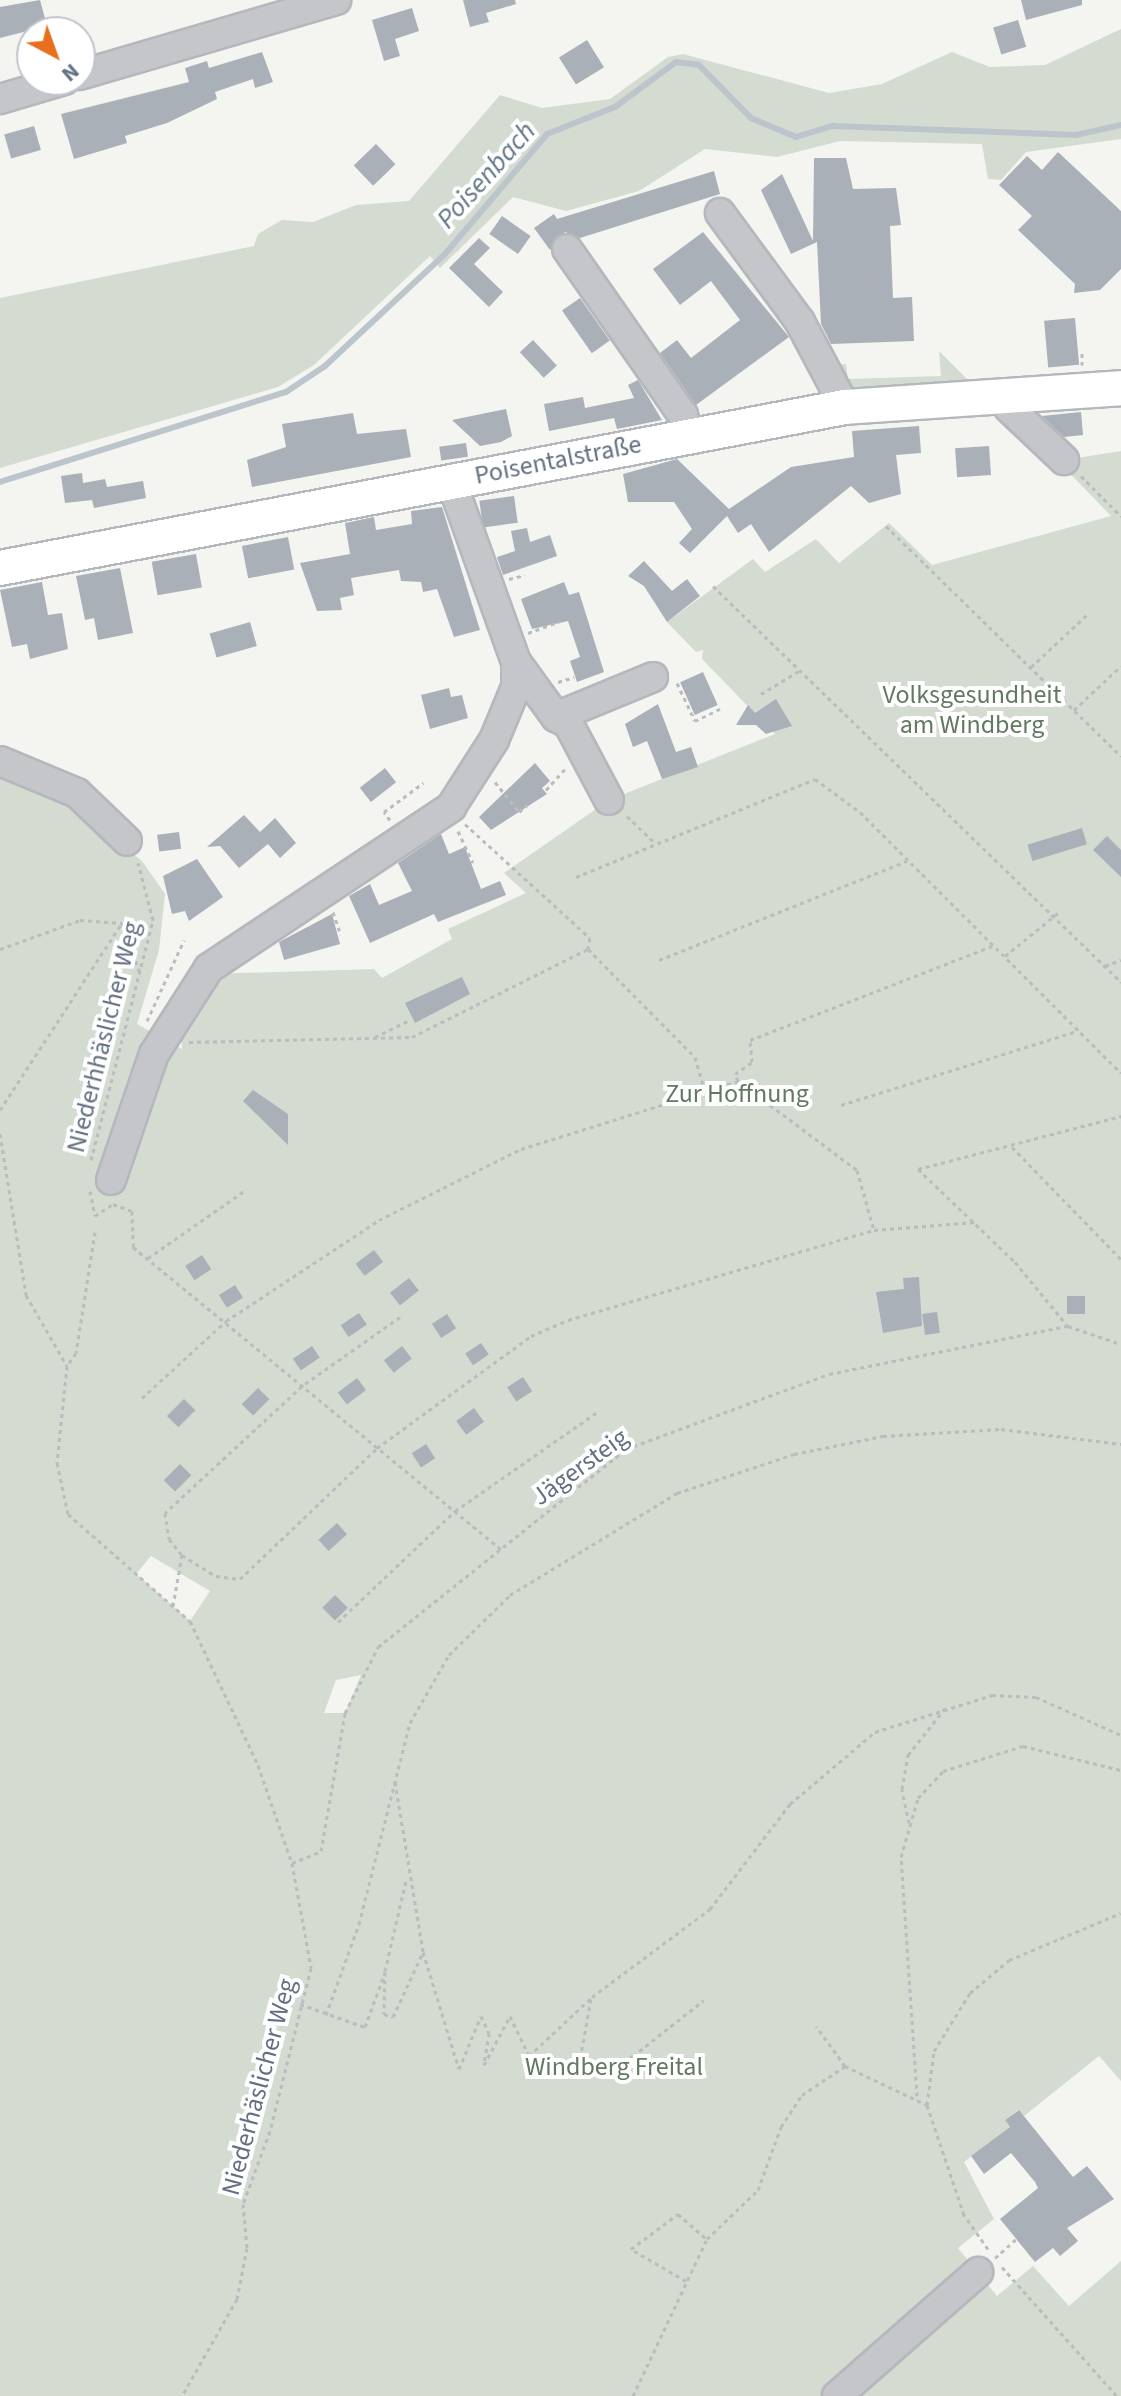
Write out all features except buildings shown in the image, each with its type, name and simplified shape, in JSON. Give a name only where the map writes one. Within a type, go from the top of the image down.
[{"type":"main road","name":"Poisentalstraße","points":[[0,568],[845,407],[1121,388]]},
{"type":"street","points":[[96,70],[336,0]]},
{"type":"street","points":[[720,213],[800,322],[845,407]]},
{"type":"street","points":[[567,249],[683,415],[689,436]]},
{"type":"street","points":[[1007,395],[1009,408],[1064,460]]},
{"type":"street","points":[[451,480],[513,651],[556,717],[568,723],[609,800]]},
{"type":"street","points":[[97,1176],[154,1054],[209,968],[451,807],[494,740],[516,687],[513,651]]},
{"type":"street","points":[[556,717],[664,672]]},
{"type":"street","points":[[0,761],[77,793],[127,841]]},
{"type":"street","points":[[837,2396],[986,2265]]},
{"type":"path","points":[[1064,460],[1121,516]]},
{"type":"path","points":[[886,526],[1120,754]]},
{"type":"path","points":[[515,578],[525,575]]},
{"type":"path","points":[[713,586],[1058,913],[1121,982]]},
{"type":"path","points":[[1031,667],[1089,613]]},
{"type":"path","points":[[513,651],[559,622]]},
{"type":"path","points":[[1074,710],[1121,666]]},
{"type":"path","points":[[761,694],[800,670]]},
{"type":"path","points":[[664,672],[695,721],[720,709]]},
{"type":"path","points":[[546,790],[566,758]]},
{"type":"path","points":[[576,877],[654,842],[815,779],[995,945],[1121,1073]]},
{"type":"path","points":[[495,781],[519,812],[527,805]]},
{"type":"path","points":[[393,823],[384,812],[423,783]]},
{"type":"path","points":[[609,800],[654,842]]},
{"type":"path","points":[[460,819],[590,938],[588,949]]},
{"type":"path","points":[[454,827],[473,863]]},
{"type":"path","points":[[659,960],[907,861]]},
{"type":"path","name":"Niederhhäslicher Weg","points":[[140,868],[153,920],[97,1176],[95,1216],[113,1204],[132,1211],[133,1247],[147,1257]]},
{"type":"path","points":[[339,906],[333,911],[341,935]]},
{"type":"path","points":[[1005,956],[1058,913]]},
{"type":"path","points":[[0,949],[80,920],[122,923]]},
{"type":"path","points":[[122,923],[141,977]]},
{"type":"path","points":[[0,1110],[122,923]]},
{"type":"path","points":[[874,1230],[857,1170],[738,1081],[735,1074],[752,1062],[750,1040],[995,945]]},
{"type":"path","points":[[182,1042],[412,1037],[588,949]]},
{"type":"path","points":[[588,949],[695,1057],[705,1091]]},
{"type":"path","points":[[1105,966],[1121,960]]},
{"type":"path","points":[[371,1038],[410,1020]]},
{"type":"path","points":[[841,1105],[1077,1031]]},
{"type":"path","points":[[142,1398],[226,1321],[379,1220],[521,1149],[738,1081]]},
{"type":"path","points":[[1121,1116],[918,1169],[976,1222],[1068,1326],[1121,1344]]},
{"type":"path","points":[[0,1134],[26,1295],[67,1366]]},
{"type":"path","points":[[1011,1145],[1121,1259]]},
{"type":"path","points":[[246,1190],[147,1257],[499,1547]]},
{"type":"path","points":[[400,1317],[302,1386],[165,1513],[169,1539],[182,1555],[216,1576],[240,1579],[377,1448],[531,1336],[568,1320],[874,1230],[976,1222]]},
{"type":"path","name":"Niederhäslicher Weg","points":[[95,1232],[76,1353],[67,1366],[57,1463],[68,1514],[190,1621],[217,1672],[292,1863],[311,1968],[270,2131],[243,2204],[247,2248],[237,2299],[182,2396]]},
{"type":"path","name":"Jägersteig","points":[[292,1863],[321,1851],[345,1713],[378,1647],[499,1547],[626,1449],[829,1374],[1068,1326]]},
{"type":"path","points":[[338,1622],[455,1511],[596,1413]]},
{"type":"path","points":[[326,2015],[359,1924],[410,1723],[449,1655],[510,1595],[677,1493],[794,1454],[883,1436],[1001,1429],[1121,1444]]},
{"type":"path","points":[[173,1606],[182,1555]]},
{"type":"path","points":[[374,1643],[378,1647]]},
{"type":"path","points":[[394,1778],[407,1877],[423,1952],[459,2069],[481,2016],[489,2033],[484,2065],[510,2016],[529,2056],[592,1997],[710,1909],[790,1804],[875,1732],[947,1706],[992,1695],[1036,1697],[1121,1735]]},
{"type":"path","points":[[909,1823],[902,1789],[908,1755],[947,1706]]},
{"type":"path","points":[[917,2096],[901,1857],[918,1798],[943,1771],[981,1754],[1023,1746],[1121,1770]]},
{"type":"path","points":[[300,2004],[365,2027],[385,1972],[407,1877]]},
{"type":"path","points":[[1117,2396],[986,2265],[964,2215],[927,2105],[934,2051],[970,1993],[1009,1960],[1121,1913]]},
{"type":"path","points":[[385,1972],[388,2019],[406,2000],[423,1952]]},
{"type":"path","points":[[592,1997],[577,2076],[633,2056],[704,2000]]},
{"type":"path","points":[[816,2026],[845,2066],[917,2096],[927,2105]]},
{"type":"path","points":[[633,2396],[707,2239],[758,2190],[781,2127],[802,2095],[845,2066]]},
{"type":"path","points":[[686,2281],[631,2249],[678,2214],[707,2239]]},
{"type":"path","points":[[986,2265],[1016,2239]]},
{"type":"green space","points":[[1121,29],[1121,139],[1026,152],[1001,180],[988,179],[982,144],[840,141],[777,157],[705,149],[639,191],[566,211],[513,197],[440,268],[430,256],[314,365],[278,387],[0,468],[0,298],[254,246],[258,234],[282,220],[313,222],[356,205],[409,201],[500,95],[542,108],[610,99],[668,57],[683,54],[829,93],[882,84],[952,52],[990,67],[1045,65]]},
{"type":"green space","points":[[939,351],[969,381],[848,388],[830,365],[846,364],[848,379],[941,376]]},
{"type":"green space","points":[[1121,451],[1121,2081],[1099,2056],[1024,2116],[1018,2110],[1005,2120],[1010,2127],[964,2162],[994,2219],[958,2248],[997,2296],[1033,2266],[1069,2306],[1121,2261],[1121,2396],[0,2396],[0,773],[46,787],[142,861],[165,894],[159,950],[137,1024],[182,1049],[181,1024],[211,974],[374,969],[382,978],[452,939],[448,929],[526,893],[504,873],[609,800],[775,734],[702,659],[703,650],[696,652],[667,622],[753,559],[765,572],[816,539],[839,563],[889,523],[932,565],[1111,516],[1058,461]],"holes":[[[151,1556],[210,1591],[190,1621],[136,1574]],[[361,1675],[345,1713],[324,1713],[336,1680]]]},
{"type":"waterway","name":"Poisenbach","points":[[0,482],[286,392],[325,366],[445,254],[547,134],[615,107],[676,62],[699,65],[751,118],[796,137],[833,126],[1076,135],[1121,125]]},
{"type":"park label","name":"Volksgesundheit am Windberg","points":[[972,710]]},
{"type":"park label","name":"Zur Hoffnung","points":[[737,1094]]},
{"type":"park label","name":"Windberg Freital","points":[[614,2067]]}]
